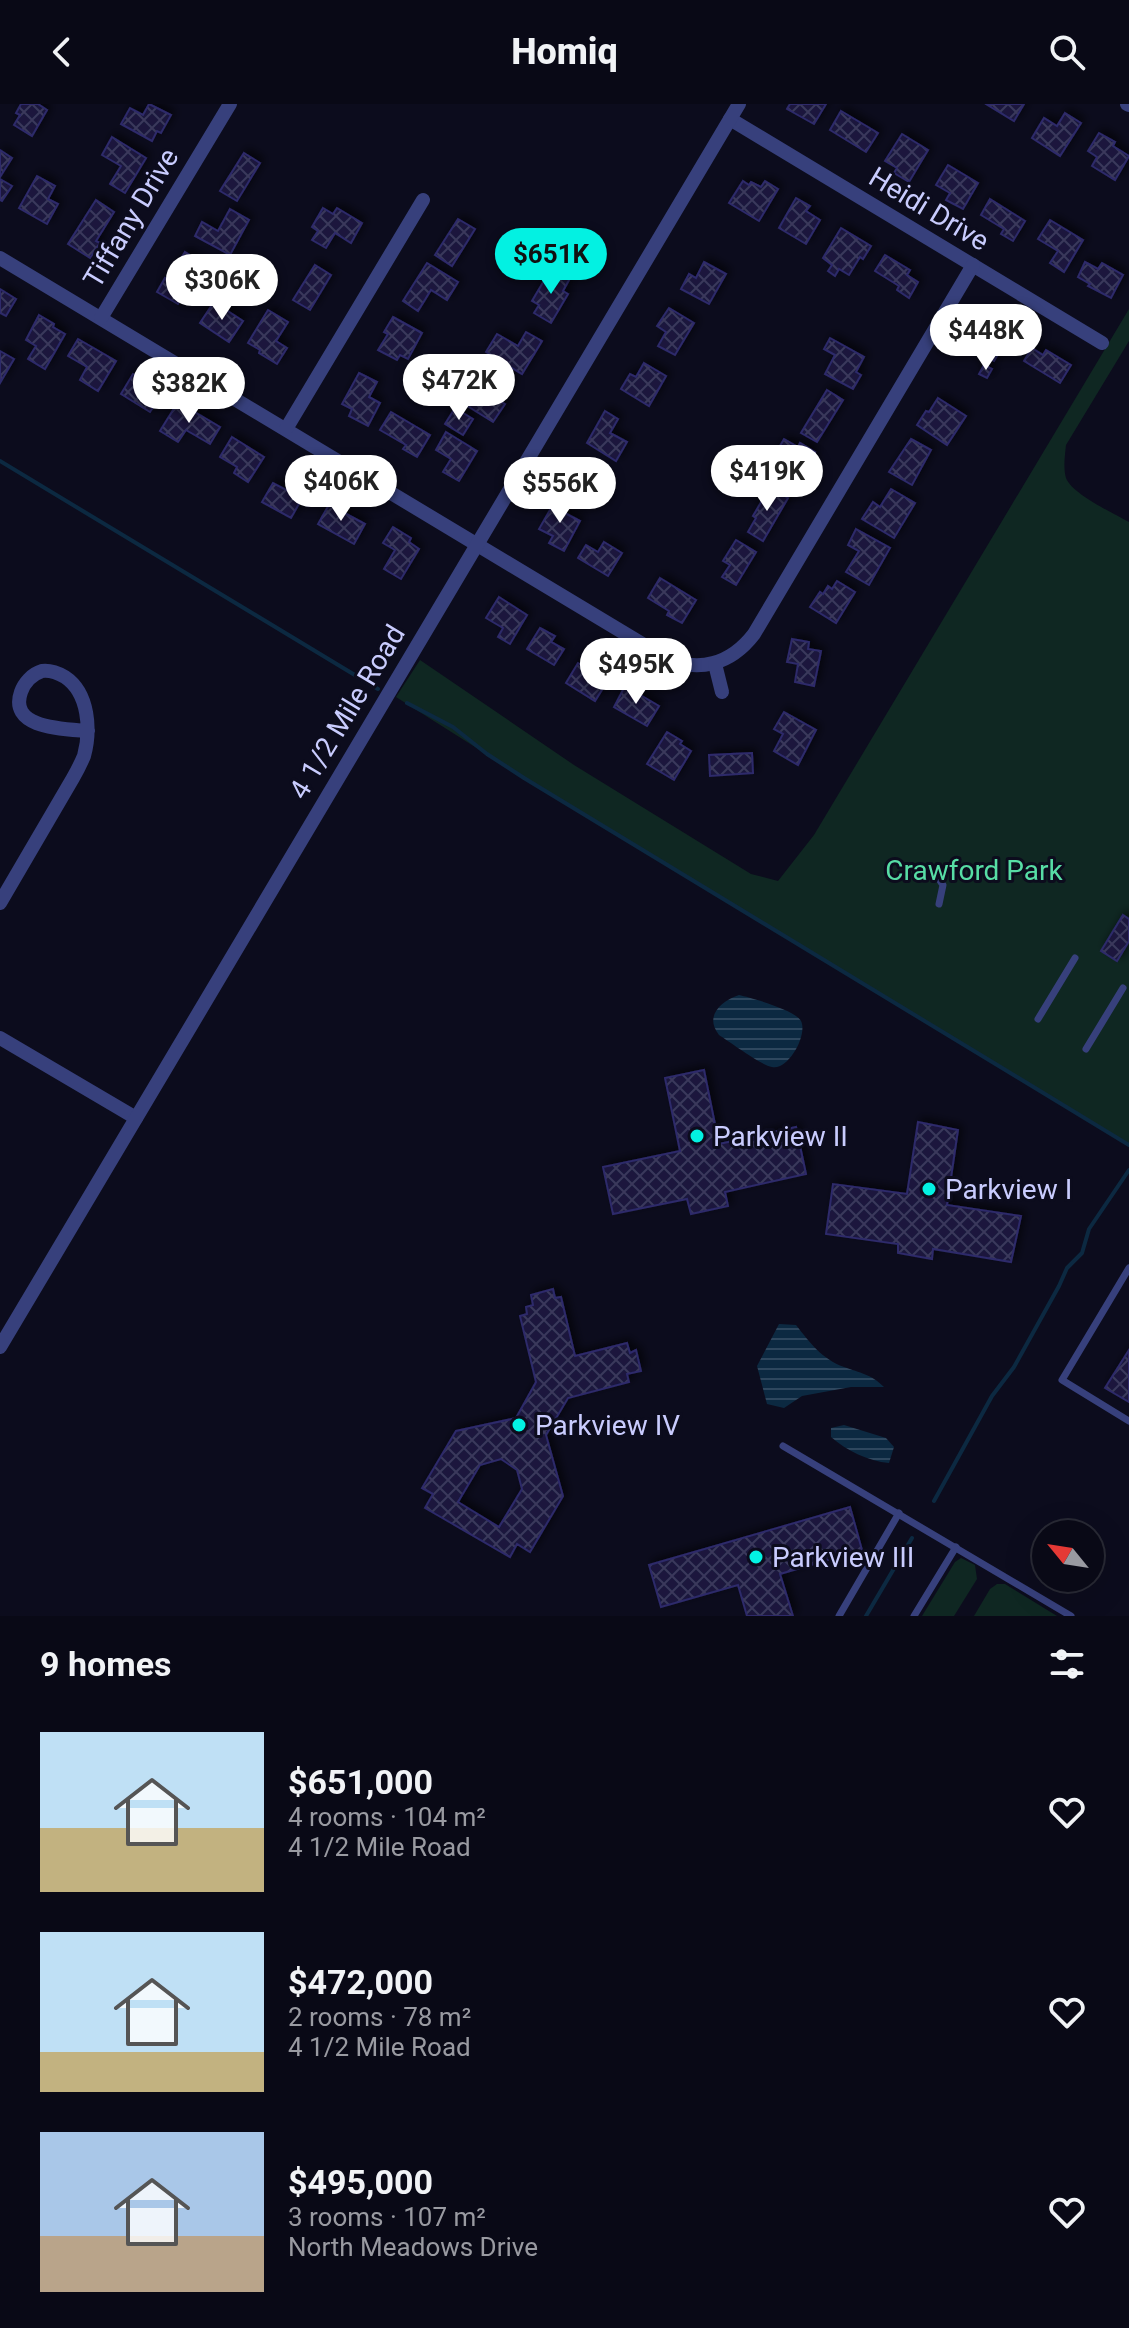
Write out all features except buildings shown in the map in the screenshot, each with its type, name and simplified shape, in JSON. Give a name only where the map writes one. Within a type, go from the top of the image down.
[{"type":"street","name":"Tiffany Drive","points":[[101,318],[230,104]]},
{"type":"street","name":"4 1/2 Mile Road","points":[[2,1340],[739,104]]},
{"type":"street","name":"Heidi Drive","points":[[730,119],[1102,343]]},
{"type":"street","points":[[286,429],[423,200]]},
{"type":"street","points":[[0,258],[664,657],[691,666],[715,664],[745,647],[973,265]]},
{"type":"street","points":[[715,664],[722,692]]},
{"type":"street","points":[[0,903],[73,778],[84,756],[88,731],[85,707],[69,680],[56,672],[43,671],[31,676],[19,698],[24,716],[53,728],[88,731]]},
{"type":"street","points":[[0,1038],[136,1118]]},
{"type":"lane","points":[[937,876],[943,885],[939,904]]},
{"type":"lane","points":[[1038,1019],[1075,958]]},
{"type":"lane","points":[[1086,1049],[1123,988]]},
{"type":"lane","points":[[1129,1268],[1062,1380],[1129,1421]]},
{"type":"lane","points":[[783,1446],[1071,1616]]},
{"type":"lane","points":[[839,1616],[899,1513]]},
{"type":"lane","points":[[914,1616],[956,1547]]},
{"type":"green space","name":"Crawford Park","points":[[1129,309],[1129,341],[1066,445],[1064,466],[1066,478],[1076,490],[1129,522],[1129,1145],[396,697],[420,660],[574,765],[751,874],[778,881],[814,835]]},
{"type":"green space","points":[[961,1558],[975,1565],[977,1579],[954,1616],[922,1616],[955,1562]]},
{"type":"green space","points":[[997,1584],[1005,1584],[1057,1616],[974,1616],[990,1589]]},
{"type":"water","points":[[739,995],[782,1009],[801,1021],[802,1035],[795,1051],[778,1067],[753,1058],[719,1035],[715,1028],[713,1022],[717,1010]]},
{"type":"water","points":[[779,1324],[796,1325],[829,1360],[870,1377],[884,1387],[851,1387],[802,1396],[784,1408],[767,1404],[757,1366]]},
{"type":"water","points":[[844,1425],[886,1438],[894,1447],[889,1463],[858,1454],[831,1437],[831,1428]]},
{"type":"waterway","points":[[0,461],[378,689]]},
{"type":"waterway","points":[[407,703],[453,727],[524,778],[1129,1145]]},
{"type":"waterway","points":[[934,1501],[992,1396],[1014,1367],[1067,1268],[1082,1253],[1089,1229],[1129,1170]]},
{"type":"waterway","points":[[866,1616],[912,1538]]},
{"type":"place","name":"Parkview II","points":[[697,1136]]},
{"type":"place","name":"Parkview I","points":[[929,1189]]},
{"type":"place","name":"Parkview IV","points":[[519,1425]]},
{"type":"place","name":"Parkview III","points":[[756,1557]]}]
